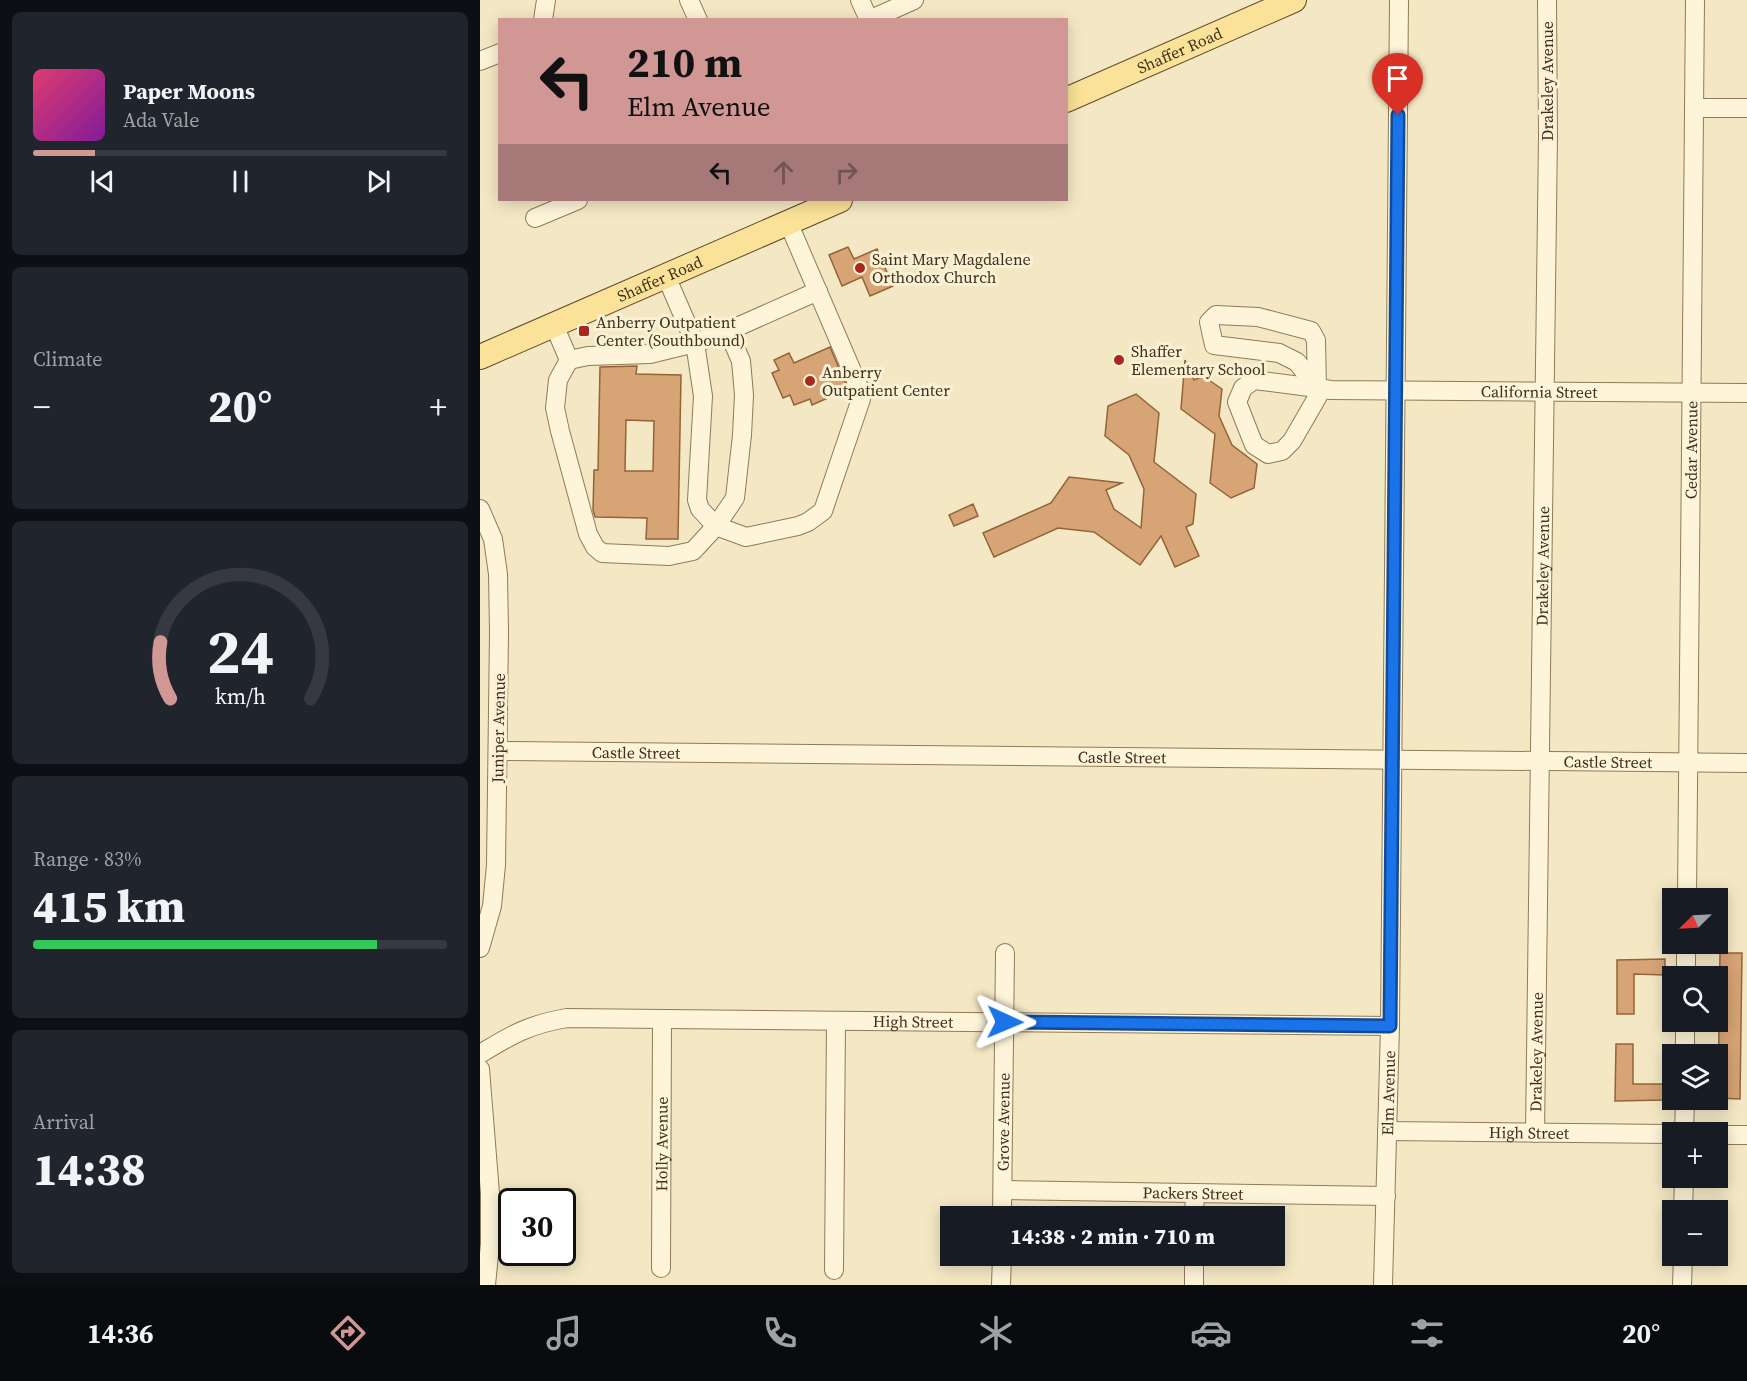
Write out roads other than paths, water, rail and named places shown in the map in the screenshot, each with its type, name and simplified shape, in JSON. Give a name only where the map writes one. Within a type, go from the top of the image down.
[{"type":"main road","name":"Shaffer Road","points":[[1068,99],[1283,2]]},
{"type":"main road","name":"Shaffer Road","points":[[480,357],[838,201]]},
{"type":"street","points":[[543,18],[546,0]]},
{"type":"street","points":[[689,0],[697,18]]},
{"type":"street","points":[[860,0],[868,18]]},
{"type":"street","points":[[874,18],[914,0]]},
{"type":"street","name":"Elm Avenue","points":[[1383,1285],[1390,1026],[1399,0]]},
{"type":"street","name":"Drakeley Avenue","points":[[1535,1133],[1547,0]]},
{"type":"street","name":"Cedar Avenue","points":[[1687,888],[1695,0]]},
{"type":"street","points":[[480,61],[498,54]]},
{"type":"street","points":[[1695,108],[1747,108]]},
{"type":"street","points":[[535,218],[576,201]]},
{"type":"street","points":[[666,276],[695,343],[701,368],[703,396],[698,500],[700,509],[716,526],[747,537],[808,522],[823,511],[861,399],[860,387],[788,222]]},
{"type":"street","points":[[728,331],[741,361],[744,395],[735,498],[716,526],[693,551],[669,556],[602,553],[595,547],[588,534],[555,408],[558,380],[569,360],[588,356],[650,354],[695,343],[818,291]]},
{"type":"street","points":[[1216,315],[1258,316],[1311,330],[1316,339],[1323,389],[1297,362],[1279,353],[1214,345],[1209,322],[1211,318],[1216,315]]},
{"type":"street","points":[[554,325],[569,360]]},
{"type":"street","name":"California Street","points":[[1323,389],[1292,441],[1282,451],[1268,454],[1254,445],[1237,402],[1243,388],[1254,380],[1323,389],[1747,393]]},
{"type":"street","name":"Juniper Avenue","points":[[480,509],[493,539],[498,574],[496,865],[492,906],[483,926],[480,948]]},
{"type":"street","name":"Castle Street","points":[[498,751],[1747,763]]},
{"type":"street","name":"Grove Avenue","points":[[1002,1206],[1005,954]]},
{"type":"street","name":"High Street","points":[[480,1054],[516,1032],[545,1021],[567,1018],[1390,1026]]},
{"type":"street","name":"Holly Avenue","points":[[661,1268],[662,1019]]},
{"type":"street","points":[[834,1270],[836,1021]]},
{"type":"street","points":[[480,1069],[490,1193],[490,1244],[486,1285]]},
{"type":"street","name":"High Street","points":[[1387,1131],[1662,1134]]},
{"type":"street","points":[[1728,1135],[1747,1135]]},
{"type":"street","name":"Packers Street","points":[[1003,1190],[1386,1196]]},
{"type":"street","points":[[1194,1206],[1195,1193]]},
{"type":"street","points":[[1001,1285],[1002,1266]]},
{"type":"street","points":[[1194,1266],[1194,1285]]},
{"type":"street","points":[[1682,1285],[1683,1266]]},
{"type":"place","name":"Saint Mary Magdalene Orthodox Church","points":[[860,268]]},
{"type":"place","name":"Anberry Outpatient Center (Southbound)","points":[[584,331]]},
{"type":"place","name":"Shaffer Elementary School","points":[[1119,360]]},
{"type":"place","name":"Anberry Outpatient Center","points":[[810,381]]}]
